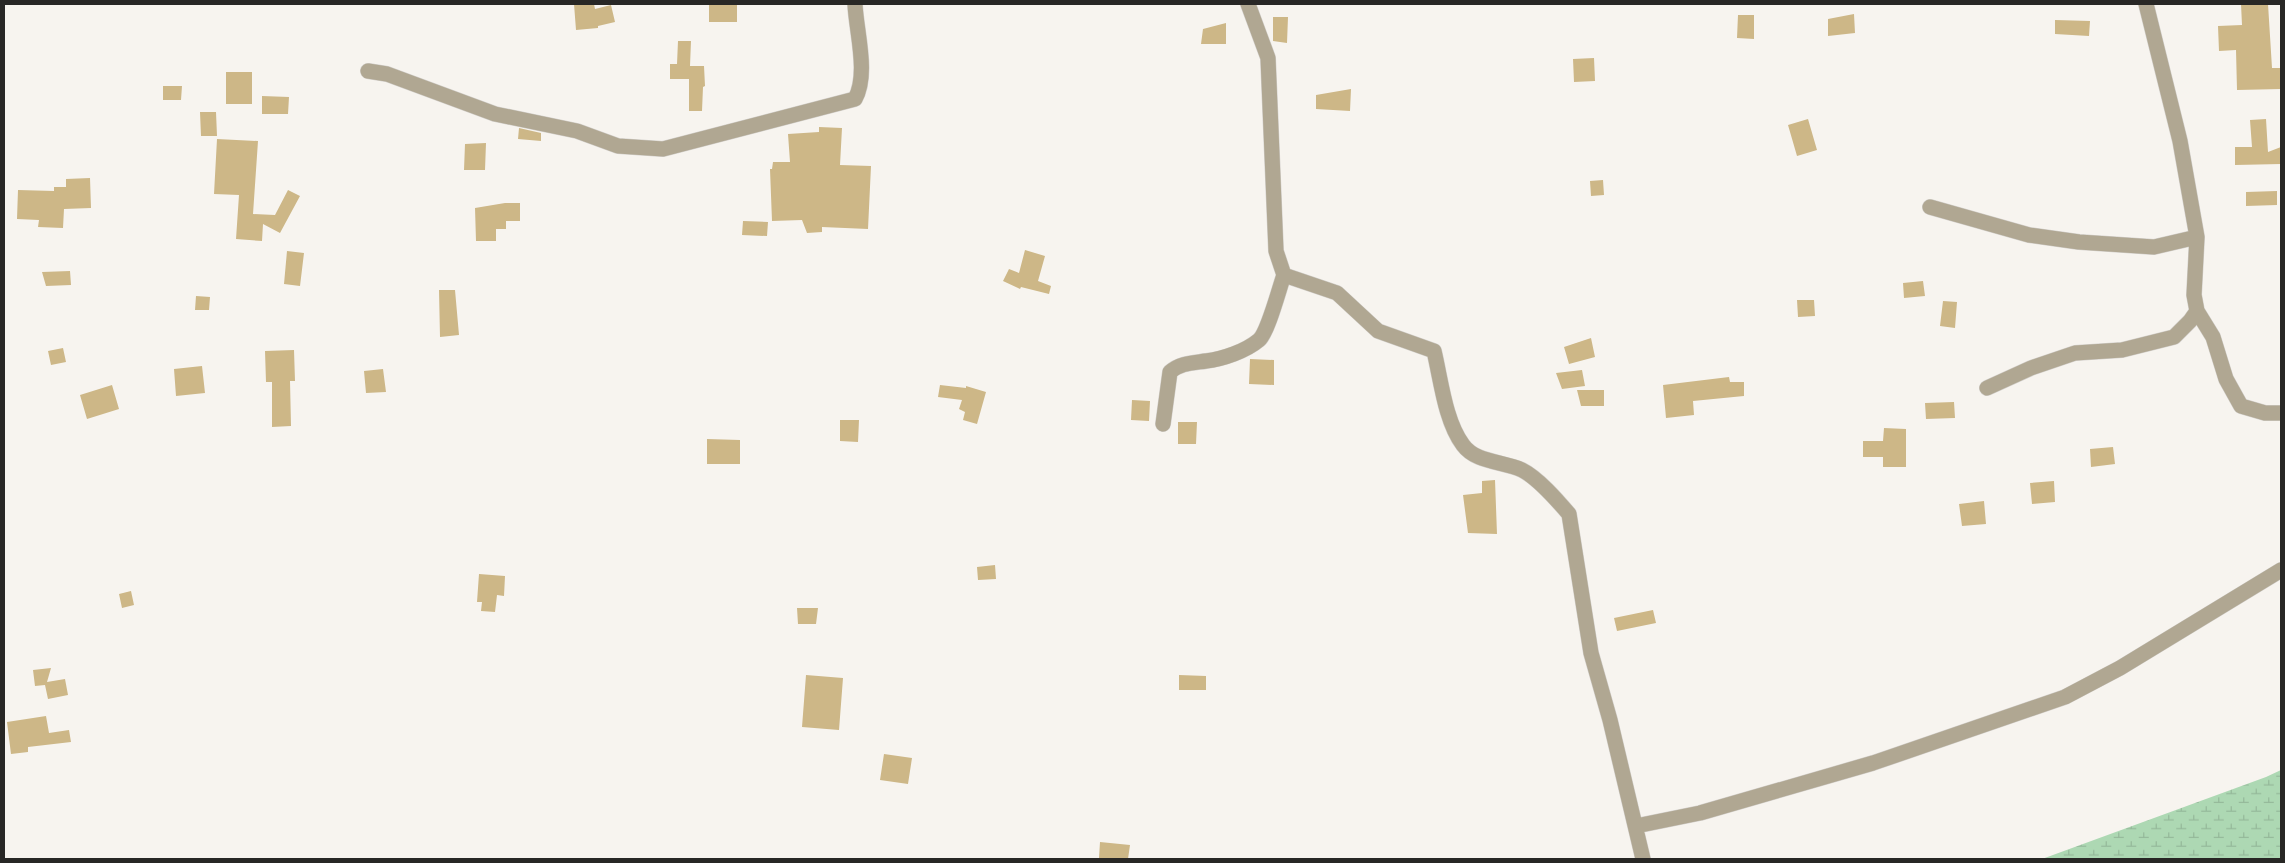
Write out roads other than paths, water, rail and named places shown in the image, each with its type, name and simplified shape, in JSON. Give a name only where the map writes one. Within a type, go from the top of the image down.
[{"type":"street","points":[[368,71],[386,74],[495,114],[577,131],[618,146],[663,149],[855,100],[859,92],[861,44],[855,4]]},
{"type":"street","points":[[1163,424],[1170,372],[1175,367],[1185,364],[1215,360],[1238,352],[1260,339],[1272,315],[1274,301],[1284,275],[1276,251],[1268,58],[1248,4]]},
{"type":"street","points":[[2146,4],[2180,141],[2197,237],[2194,295],[2197,311],[2213,337],[2226,378],[2241,406],[2265,413],[2281,413]]},
{"type":"street","points":[[1930,207],[2029,235],[2079,242],[2154,247],[2197,237]]},
{"type":"street","points":[[1284,275],[1337,293],[1378,331],[1434,351],[1453,429],[1464,447],[1477,457],[1522,470],[1555,497],[1569,514],[1591,653],[1610,720],[1643,859]]},
{"type":"street","points":[[1987,388],[2031,368],[2075,353],[2122,350],[2174,337],[2197,311]]},
{"type":"street","points":[[1636,826],[1700,813],[1873,763],[2065,697],[2120,668],[2281,570]]}]
